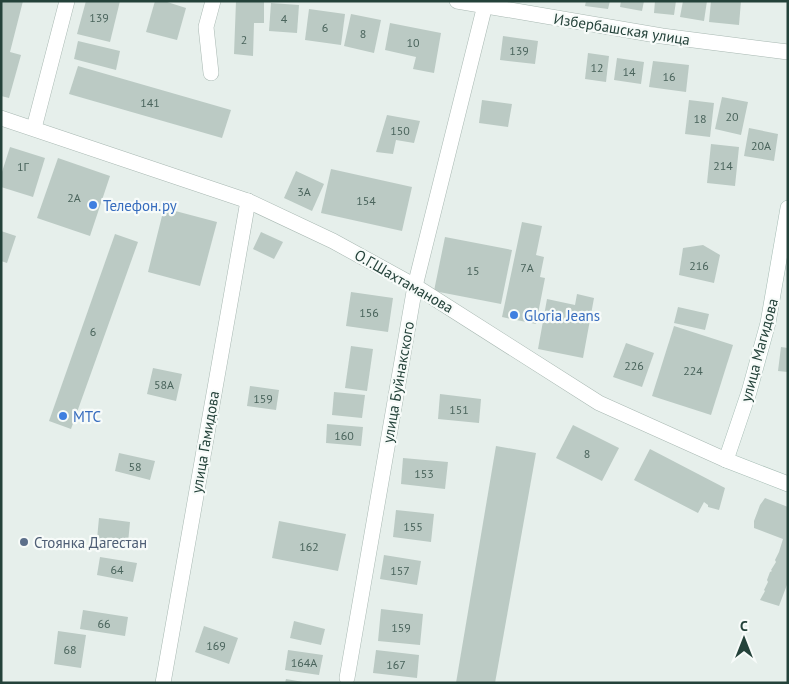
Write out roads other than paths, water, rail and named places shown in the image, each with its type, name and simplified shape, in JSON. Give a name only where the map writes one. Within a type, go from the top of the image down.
[{"type":"street","points":[[34,128],[67,1]]},
{"type":"street","points":[[211,73],[206,26],[213,1]]},
{"type":"street","name":"Избербашская улица","points":[[456,1],[485,4],[662,36],[788,52]]},
{"type":"street","name":"улица Буйнакского","points":[[346,678],[415,286],[485,4]]},
{"type":"street","name":"О.Г.Шахтаманова","points":[[1,118],[248,201],[333,241],[415,286],[600,403],[726,460],[788,484]]},
{"type":"street","name":"улица Гамидова","points":[[163,683],[248,201]]},
{"type":"street","name":"улица Магидова","points":[[726,460],[749,392],[768,323],[788,208]]},
{"type":"place","name":"Телефон.ру","points":[[93,205]]},
{"type":"place","name":"Gloria Jeans","points":[[514,315]]},
{"type":"place","name":"МТС","points":[[63,416]]},
{"type":"place","name":"Стоянка Дагестан","points":[[24,542]]}]
